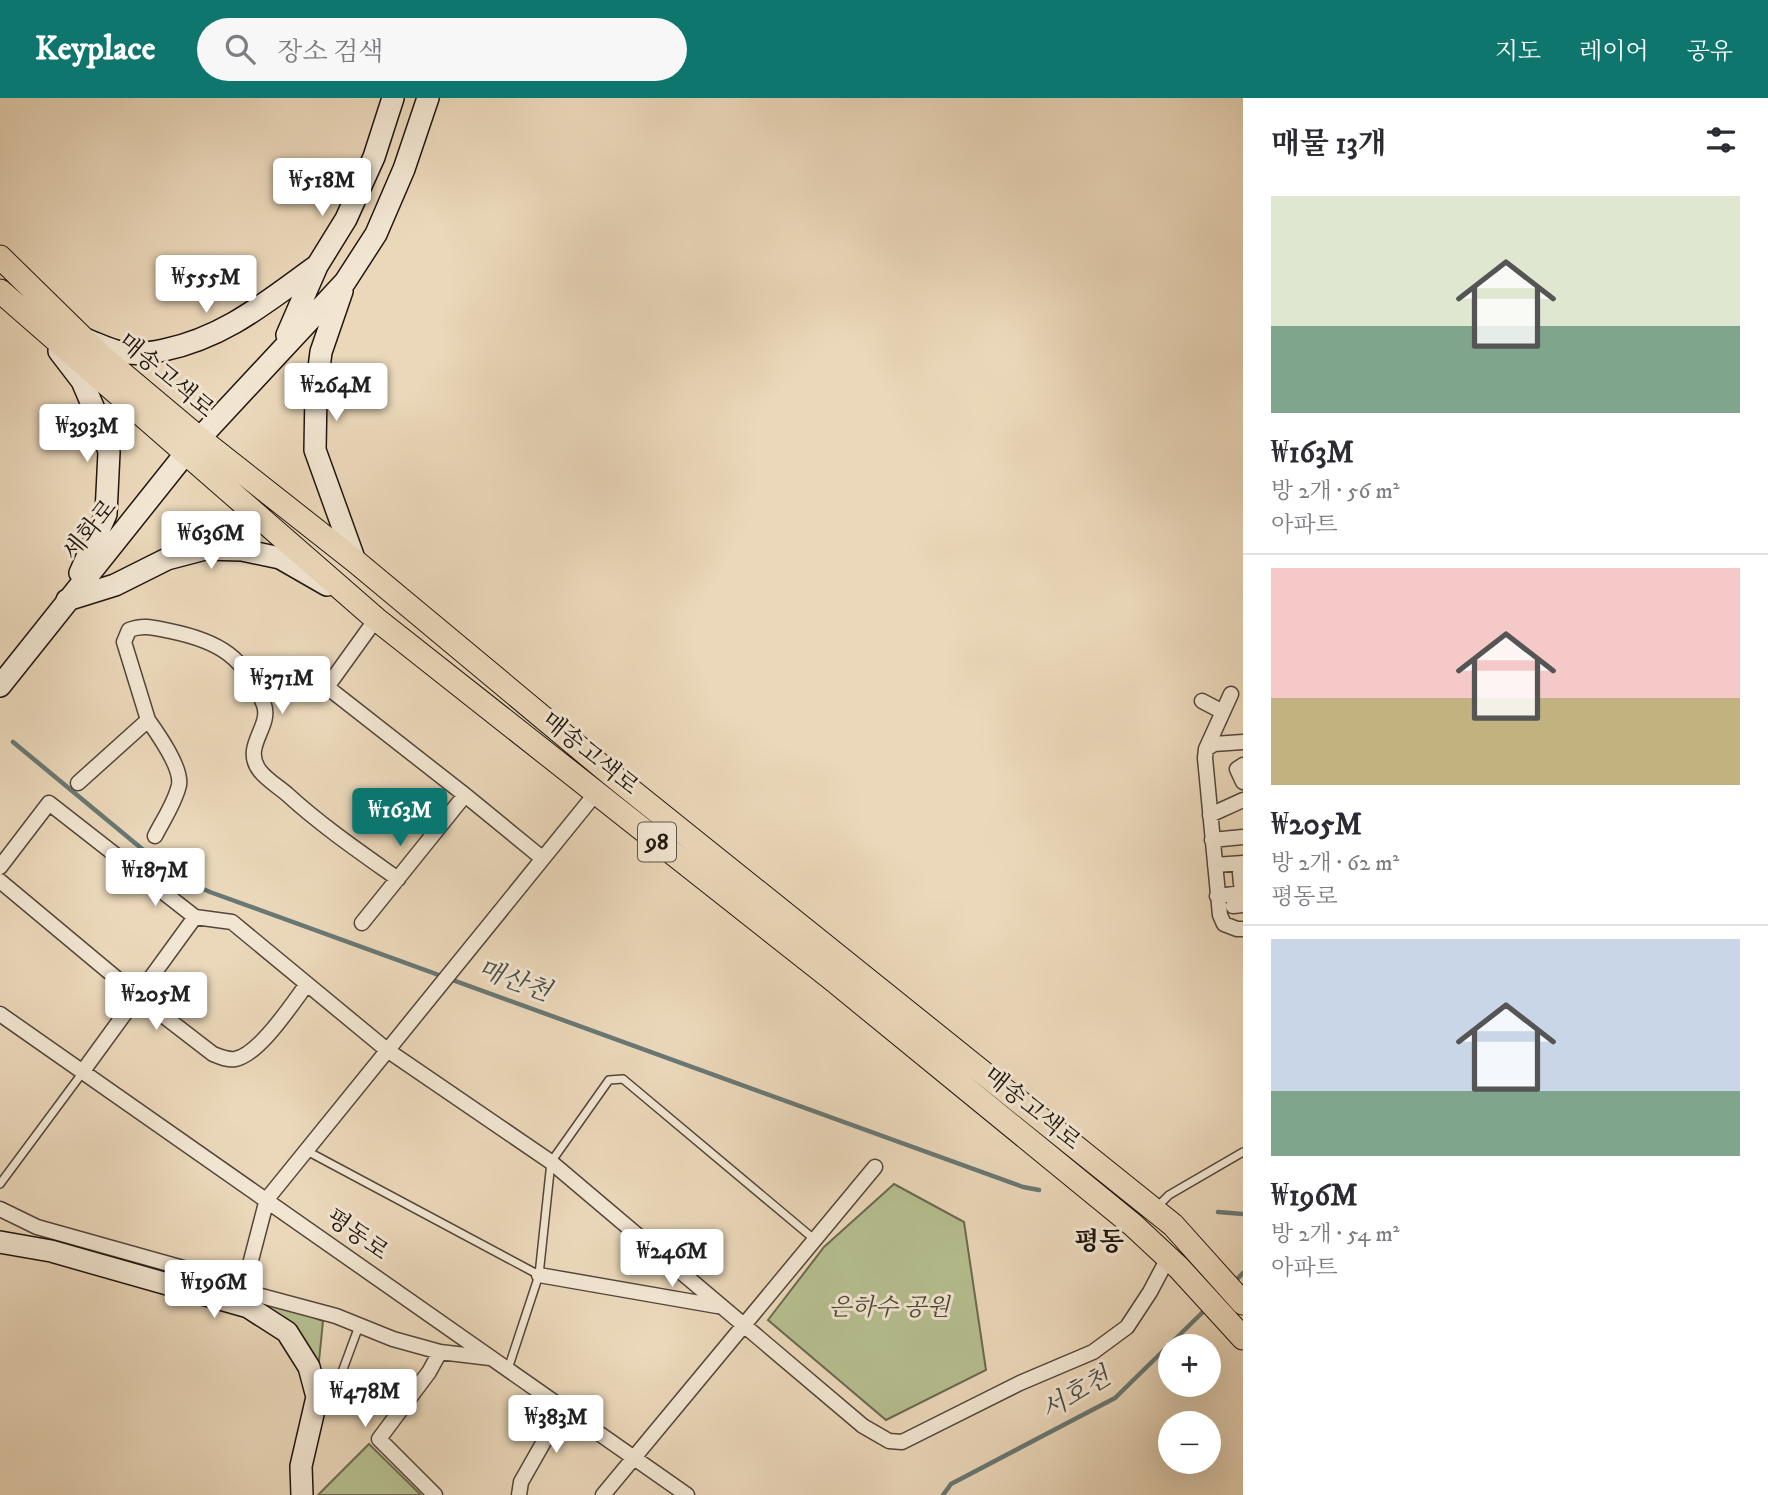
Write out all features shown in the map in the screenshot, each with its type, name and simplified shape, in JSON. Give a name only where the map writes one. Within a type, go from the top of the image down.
[{"type":"main road","name":"세화로","points":[[281,348],[317,266],[346,219],[374,157],[393,98]]},
{"type":"main road","name":"세화로","points":[[0,686],[192,446],[345,282],[376,234],[404,169],[428,98]]},
{"type":"main road","name":"매송고색로","points":[[0,257],[192,446],[376,619],[832,979],[1133,1225],[1173,1263],[1243,1338]]},
{"type":"main road","points":[[85,339],[121,352],[146,354],[185,345],[219,333],[317,266]]},
{"type":"main road","points":[[345,282],[321,352],[316,392],[315,450],[355,561]]},
{"type":"main road","name":"매송고색로","points":[[0,291],[44,331],[192,446],[355,561],[612,775],[1173,1225],[1243,1303]]},
{"type":"main road","points":[[44,331],[82,381],[109,452],[106,514],[67,600]]},
{"type":"main road","points":[[67,600],[115,585],[167,559],[205,549],[242,550],[280,558],[357,601]]},
{"type":"main road","points":[[0,1242],[242,1293],[248,1307],[287,1332],[309,1367],[317,1397],[301,1466],[302,1495]]},
{"type":"street","points":[[376,619],[327,687],[465,794],[542,858]]},
{"type":"street","points":[[155,836],[180,782],[167,748],[148,720],[124,642],[129,630],[139,625],[203,638],[240,661],[265,709],[264,724],[256,738],[253,757],[259,770],[316,820],[398,879]]},
{"type":"street","points":[[1231,694],[1206,749],[1205,758],[1220,915],[1224,925],[1243,929]]},
{"type":"street","points":[[1202,701],[1223,712]]},
{"type":"street","points":[[78,783],[148,720]]},
{"type":"street","points":[[1206,749],[1214,744],[1243,742]]},
{"type":"street","points":[[1243,765],[1237,769],[1243,782]]},
{"type":"street","points":[[242,1293],[267,1199],[596,793]]},
{"type":"street","points":[[362,923],[465,794]]},
{"type":"street","points":[[1210,815],[1243,800]]},
{"type":"street","points":[[0,867],[49,803],[195,917],[232,922],[387,1050],[551,1163],[863,1426],[889,1441],[902,1441],[1020,1383],[1093,1352],[1127,1327],[1173,1263]]},
{"type":"street","points":[[1212,840],[1243,837]]},
{"type":"street","points":[[1214,865],[1240,876],[1217,896]]},
{"type":"street","points":[[0,881],[139,996],[213,1054],[226,1059],[237,1059],[249,1054],[307,984]]},
{"type":"street","points":[[83,1071],[195,917]]},
{"type":"street","name":"평동로","points":[[0,1014],[687,1495]]},
{"type":"street","points":[[603,1495],[874,1167]]},
{"type":"street","points":[[0,1209],[37,1227],[242,1293],[336,1316],[393,1339],[440,1352],[492,1358]]},
{"type":"street","points":[[539,1275],[719,1306]]},
{"type":"street","points":[[435,1495],[379,1439],[429,1373],[440,1352]]},
{"type":"street","points":[[519,1495],[521,1482],[563,1408]]},
{"type":"lane","points":[[596,793],[612,775]]},
{"type":"lane","points":[[0,1184],[83,1071]]},
{"type":"lane","points":[[508,1369],[539,1275],[551,1163],[609,1080],[623,1079],[814,1239]]},
{"type":"lane","points":[[306,1151],[539,1275]]},
{"type":"lane","points":[[1133,1225],[1169,1195],[1243,1152]]},
{"type":"lane","points":[[339,1380],[359,1325]]},
{"type":"green space","name":"은하수 공원","points":[[894,1184],[964,1222],[986,1370],[886,1420],[768,1320],[824,1247]]},
{"type":"green space","points":[[251,1294],[323,1321],[317,1381]]},
{"type":"green space","points":[[369,1444],[421,1495],[318,1495]]},
{"type":"waterway","name":"매산천","points":[[13,742],[176,877],[210,892],[1023,1187],[1039,1190]]},
{"type":"waterway","name":"매산천","points":[[1218,1212],[1243,1214]]},
{"type":"waterway","name":"서호천","points":[[1234,1282],[1243,1273]]},
{"type":"waterway","name":"서호천","points":[[943,1495],[951,1484],[1115,1398],[1207,1308]]},
{"type":"district","name":"평동","points":[[1099,1242]]}]
